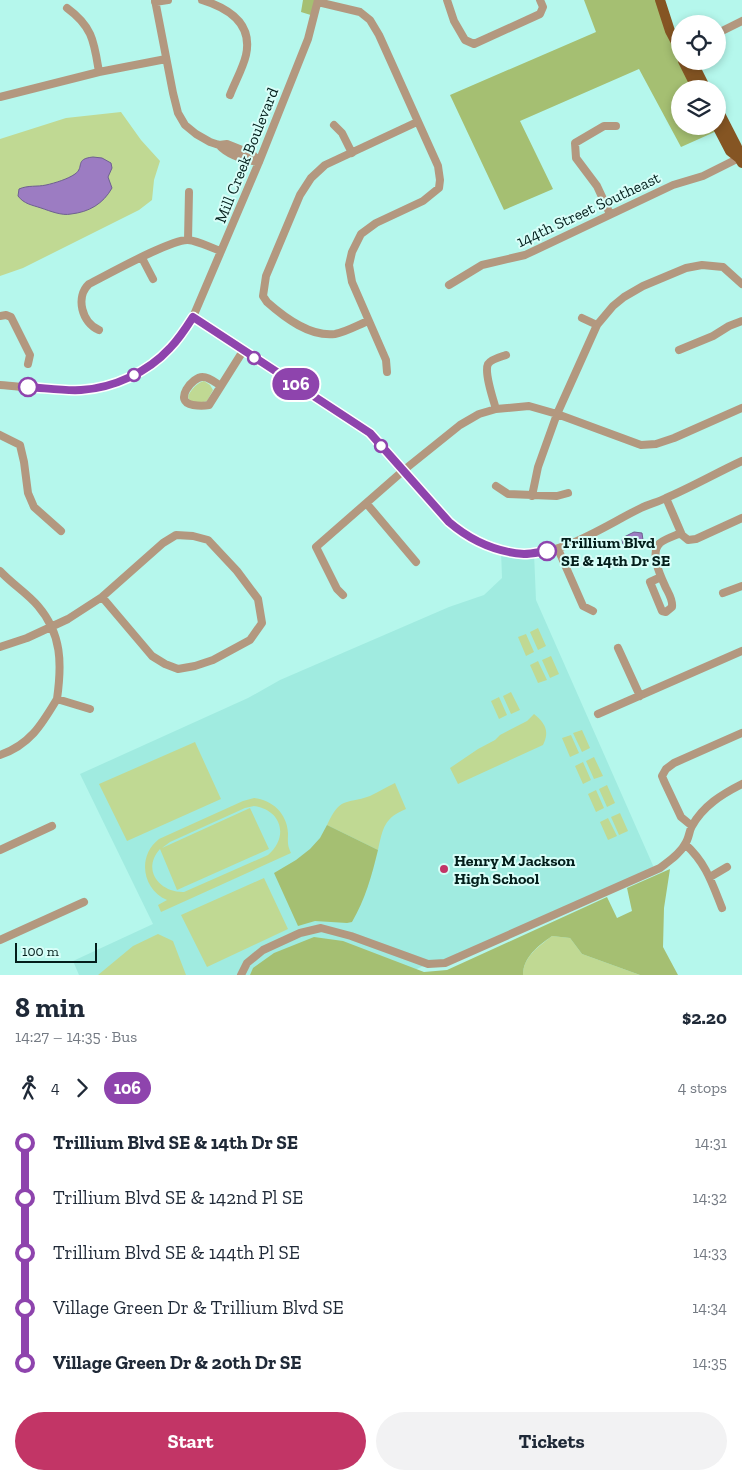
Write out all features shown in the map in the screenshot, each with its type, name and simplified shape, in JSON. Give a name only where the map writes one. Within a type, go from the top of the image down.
[{"type":"main road","points":[[660,0],[671,33]]},
{"type":"main road","points":[[726,126],[737,147],[741,160]]},
{"type":"main road","points":[[722,135],[730,151],[741,160]]},
{"type":"street","points":[[168,0],[155,1],[178,113],[185,125],[196,134],[219,145],[224,151],[259,162]]},
{"type":"street","points":[[202,0],[216,4],[237,18],[244,30],[247,43],[246,55],[230,95]]},
{"type":"street","points":[[447,0],[454,21],[465,40],[474,44],[540,14],[541,4]]},
{"type":"street","points":[[318,1],[360,12],[370,20],[379,35],[438,166],[440,180],[438,188],[422,202],[376,223],[361,234],[352,252],[349,265],[352,282],[386,360],[387,372]]},
{"type":"street","name":"Mill Creek Boulevard","points":[[0,385],[81,390],[105,386],[133,376],[160,357],[178,338],[193,317],[259,162],[308,39],[318,1]]},
{"type":"street","points":[[66,8],[76,15],[87,27],[93,38],[100,72]]},
{"type":"street","points":[[726,29],[742,21]]},
{"type":"street","points":[[0,97],[100,72],[166,59]]},
{"type":"street","points":[[368,321],[337,334],[322,334],[308,331],[273,307],[263,296],[266,276],[300,195],[311,178],[325,165],[417,122]]},
{"type":"street","points":[[334,125],[342,133],[352,153]]},
{"type":"street","points":[[610,214],[597,186],[576,158],[575,143],[604,126],[616,126]]},
{"type":"street","name":"144th Street Southeast","points":[[449,285],[482,264],[525,255],[673,185],[704,176],[741,160]]},
{"type":"street","points":[[188,240],[189,192]]},
{"type":"street","points":[[99,330],[90,325],[82,306],[81,298],[88,284],[162,247],[177,242],[188,240],[221,251]]},
{"type":"street","points":[[142,258],[153,279]]},
{"type":"street","points":[[532,496],[538,467],[558,414],[597,325],[624,297],[686,268],[702,265],[722,267],[742,284]]},
{"type":"street","points":[[0,316],[6,315],[11,317],[17,326],[30,356],[28,364]]},
{"type":"street","points":[[193,317],[370,433],[449,522],[464,534],[484,544],[524,554],[558,549],[643,507],[742,462]]},
{"type":"street","points":[[582,318],[597,325]]},
{"type":"street","points":[[679,350],[742,321]]},
{"type":"street","points":[[221,386],[204,377],[200,377],[184,392],[185,402],[204,406],[209,405],[221,386],[243,351]]},
{"type":"street","points":[[496,409],[486,370],[488,363],[506,355]]},
{"type":"street","points":[[343,595],[337,589],[316,546],[367,504],[404,470],[460,425],[479,414],[496,409],[529,406],[558,414],[641,445],[656,444],[674,438],[742,408]]},
{"type":"street","points":[[0,435],[20,445],[28,492],[34,507],[61,531]]},
{"type":"street","points":[[496,486],[508,494],[557,496],[568,493]]},
{"type":"street","points":[[666,498],[681,533],[688,540],[696,539],[742,518]]},
{"type":"street","points":[[367,504],[416,562]]},
{"type":"street","points":[[662,577],[655,556],[655,550],[661,542],[681,533]]},
{"type":"street","points":[[0,647],[27,638],[68,619],[102,597],[163,543],[176,536],[193,536],[208,540],[237,570],[258,599],[262,623],[250,640],[213,660],[178,669],[152,656],[102,597]]},
{"type":"street","points":[[558,549],[583,606],[593,611]]},
{"type":"street","points":[[0,571],[38,606],[51,627],[59,651],[61,670],[57,699],[43,723],[26,742],[0,755]]},
{"type":"street","points":[[723,593],[742,586]]},
{"type":"street","points":[[618,648],[640,696]]},
{"type":"street","points":[[598,714],[742,651]]},
{"type":"street","points":[[57,699],[90,710]]},
{"type":"street","points":[[692,826],[681,817],[662,776],[666,769],[674,763],[742,733]]},
{"type":"street","points":[[241,975],[247,963],[263,950],[300,933],[321,928],[351,936],[428,964],[445,963],[660,868],[686,844],[692,826],[707,806],[722,794],[742,784]]},
{"type":"street","points":[[0,850],[52,826]]},
{"type":"street","points":[[686,844],[698,856],[710,877],[722,908]]},
{"type":"street","points":[[710,877],[727,867]]},
{"type":"street","points":[[0,940],[84,902]]},
{"type":"shaded area","points":[[93,157],[102,158],[111,163],[112,168],[108,177],[112,188],[100,203],[90,209],[71,214],[60,214],[28,204],[18,196],[19,189],[43,186],[72,176],[78,171],[82,161]]},
{"type":"shaded area","points":[[634,532],[642,533],[643,540],[637,545],[626,547],[622,540]]},
{"type":"shaded area","points":[[501,550],[534,553],[536,600],[655,870],[466,955],[428,964],[403,975],[79,975],[73,961],[153,924],[80,774],[248,698],[280,680],[449,607],[484,595],[502,578]]},
{"type":"green space","points":[[303,0],[318,0],[314,16],[301,12]]},
{"type":"green space","points":[[584,0],[661,0],[671,26],[671,70],[685,70],[692,80],[671,80],[671,128],[639,69],[520,121],[553,189],[504,210],[450,95],[596,32]]},
{"type":"green space","points":[[121,112],[141,140],[160,161],[154,180],[152,200],[139,210],[23,268],[0,276],[0,139],[66,118]]},
{"type":"green space","points":[[675,135],[708,135],[681,147]]},
{"type":"green space","points":[[204,381],[213,390],[207,401],[200,403],[190,401],[188,397],[190,392]]},
{"type":"green space","points":[[538,628],[546,646],[538,650],[530,632]]},
{"type":"green space","points":[[526,634],[534,652],[526,656],[518,637]]},
{"type":"green space","points":[[551,656],[559,674],[550,678],[542,660]]},
{"type":"green space","points":[[538,661],[547,680],[538,683],[530,665]]},
{"type":"green space","points":[[511,692],[520,710],[511,714],[503,696]]},
{"type":"green space","points":[[499,697],[507,715],[499,719],[491,701]]},
{"type":"green space","points":[[534,714],[541,721],[546,731],[543,745],[458,784],[450,768],[500,735],[527,721]]},
{"type":"green space","points":[[582,730],[590,748],[582,752],[573,733]]},
{"type":"green space","points":[[571,735],[579,753],[570,757],[562,738]]},
{"type":"green space","points":[[195,742],[221,799],[127,841],[99,784]]},
{"type":"green space","points":[[594,757],[603,776],[594,779],[586,761]]},
{"type":"green space","points":[[583,762],[591,780],[583,784],[575,766]]},
{"type":"green space","points":[[395,783],[406,809],[389,820],[381,836],[378,850],[327,825],[340,805],[370,796]]},
{"type":"green space","points":[[607,785],[615,803],[607,807],[599,789]]},
{"type":"green space","points":[[596,790],[604,808],[596,812],[588,794]]},
{"type":"green space","points":[[254,798],[261,799],[272,805],[282,814],[287,826],[288,845],[291,853],[161,912],[158,905],[167,900],[152,888],[145,872],[147,854],[152,846],[159,839],[243,801]],"holes":[[[254,806],[264,809],[276,819],[280,833],[275,848],[268,855],[184,892],[167,889],[156,879],[152,865],[160,849],[177,890],[269,849],[250,808],[162,848],[170,842],[245,808]]]},
{"type":"green space","points":[[620,813],[628,831],[619,835],[611,817]]},
{"type":"green space","points":[[608,818],[617,836],[608,840],[600,822]]},
{"type":"green space","points":[[327,825],[378,850],[373,869],[357,914],[352,922],[315,921],[298,926],[274,873],[310,849],[320,838]]},
{"type":"green space","points":[[670,869],[664,908],[663,947],[678,975],[640,975],[582,954],[570,938],[552,936],[528,957],[523,975],[250,975],[253,968],[274,953],[314,937],[343,941],[424,972],[447,970],[607,897],[617,918],[632,911],[627,888]]},
{"type":"green space","points":[[264,878],[288,929],[207,967],[181,915]]},
{"type":"green space","points":[[158,934],[173,941],[186,975],[98,975],[133,946]]},
{"type":"green space","points":[[552,936],[570,938],[582,954],[640,975],[523,975],[528,958]]},
{"type":"bus line","name":"106","points":[[28,387],[81,390],[105,386],[133,376],[170,348],[193,317],[370,433],[449,522],[464,534],[501,550],[524,554],[547,551]]},
{"type":"place","name":"Trillium Blvd SE & 14th Dr SE","points":[[547,551]]},
{"type":"place","name":"Henry M Jackson High School","points":[[444,869]]}]
